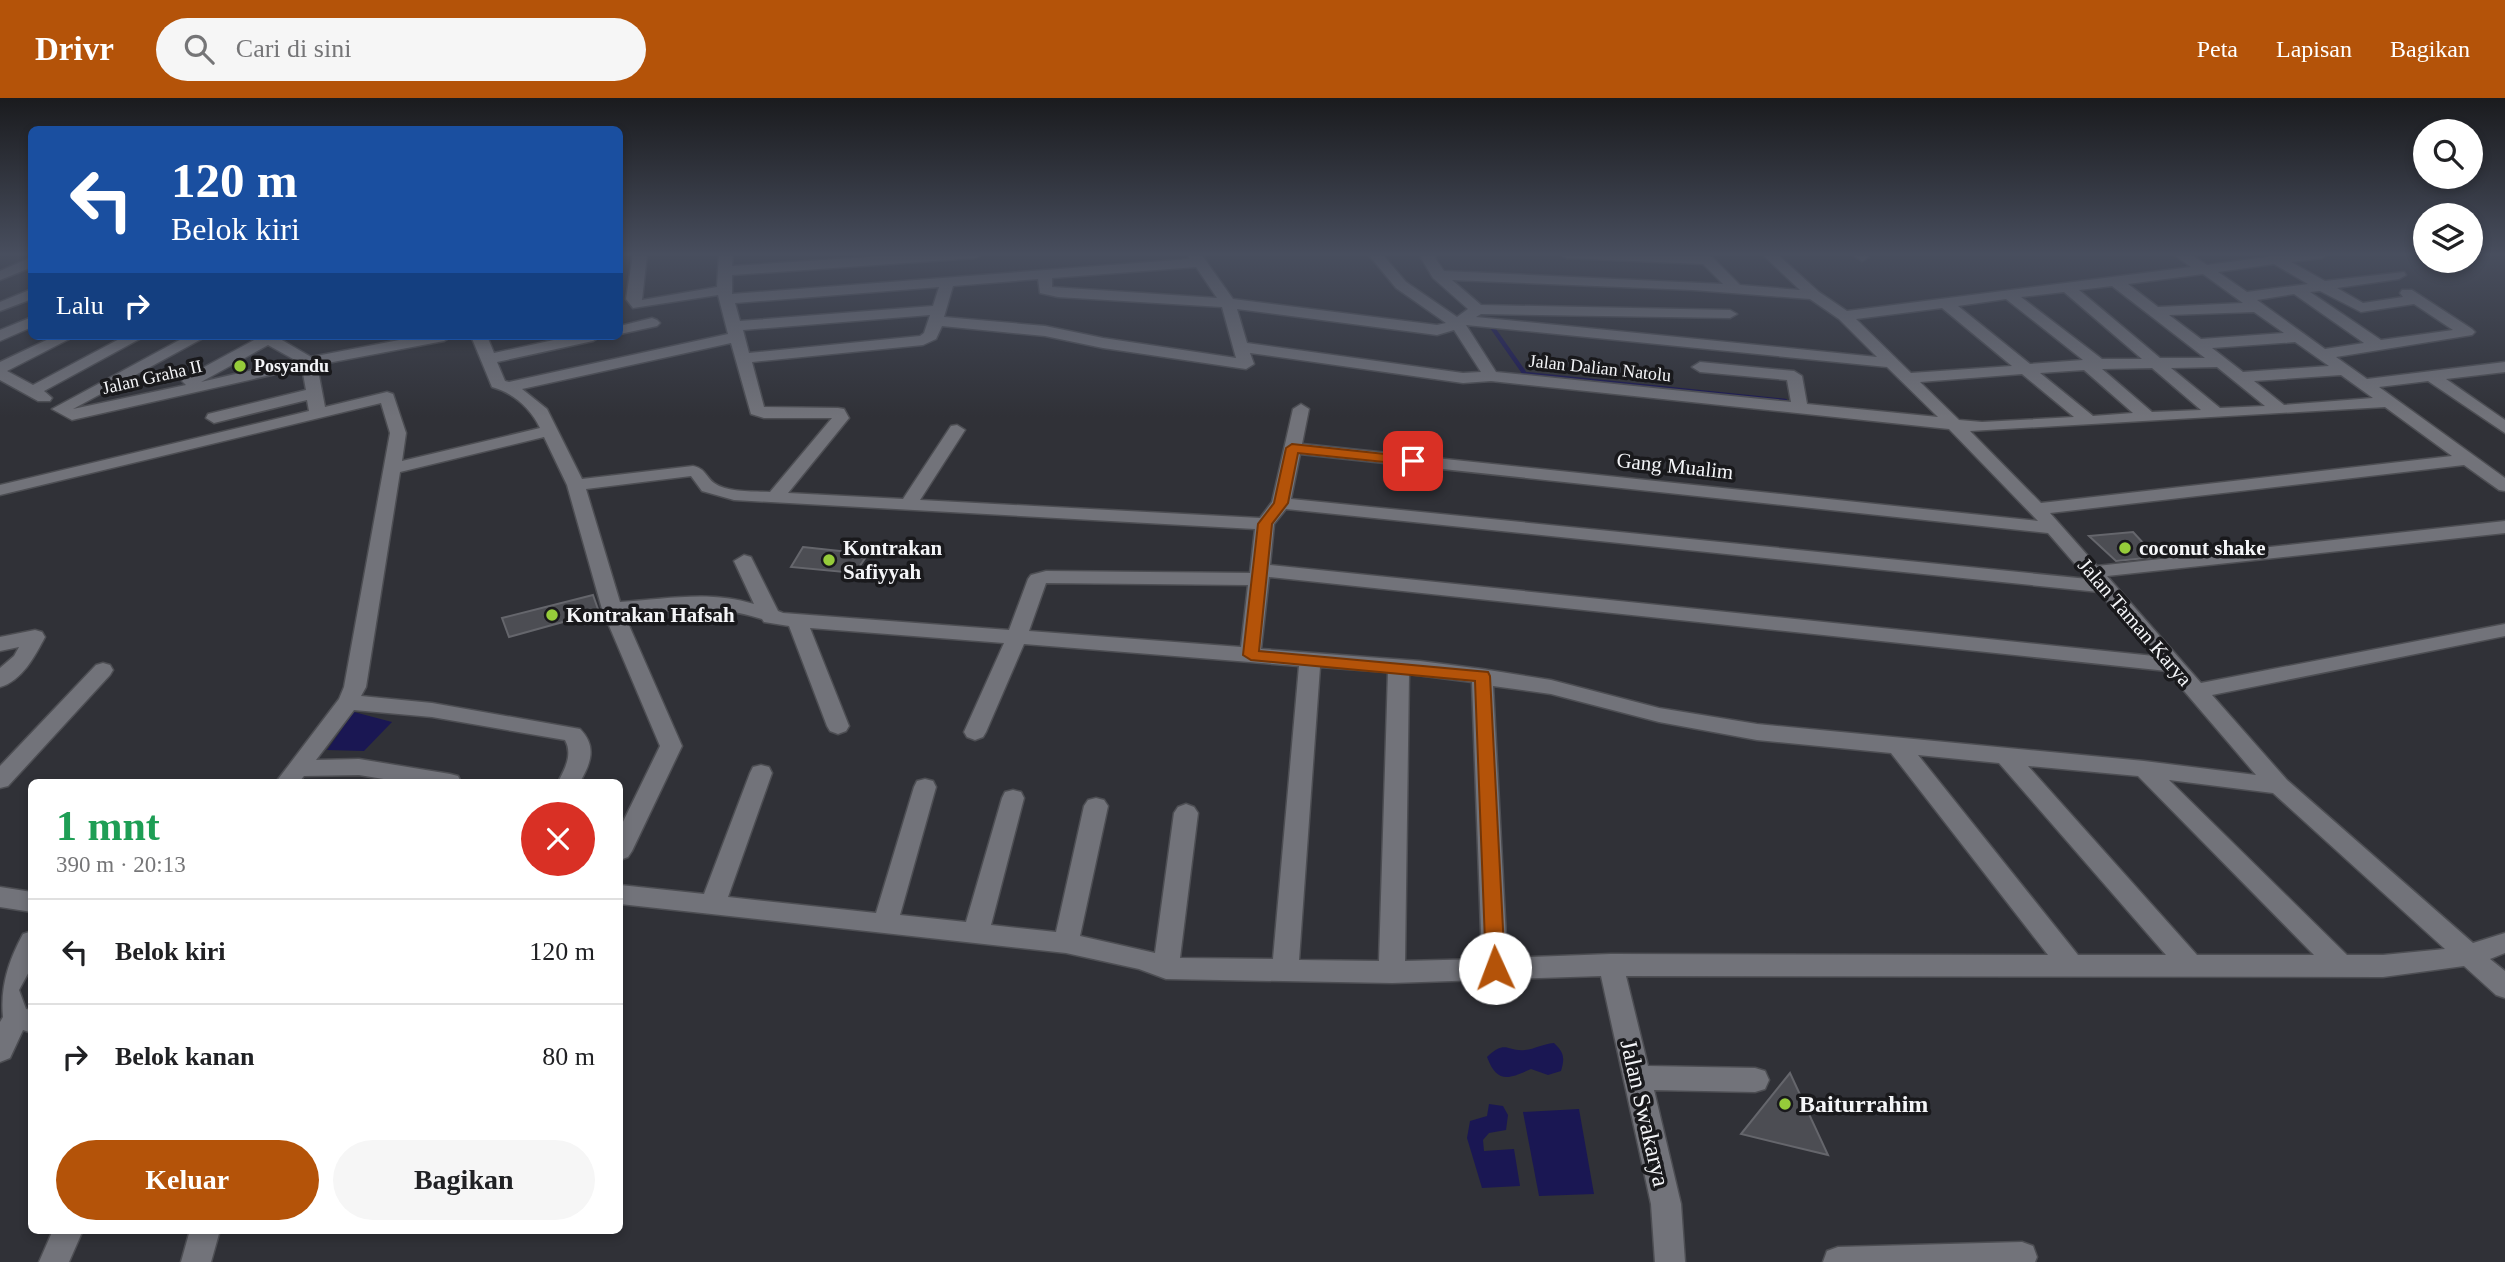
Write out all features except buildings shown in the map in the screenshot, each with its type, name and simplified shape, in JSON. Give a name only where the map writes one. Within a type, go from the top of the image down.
[{"type":"street","points":[[729,308],[758,412],[838,413],[841,418],[774,498]]},
{"type":"street","points":[[741,358],[913,342],[931,336],[938,308]]},
{"type":"street","points":[[509,387],[735,331],[938,316],[1246,364],[1230,308]]},
{"type":"street","points":[[1269,308],[1437,330],[1460,322],[1477,309],[1730,314]]},
{"type":"street","points":[[1438,308],[1460,322],[1898,371],[2221,362]]},
{"type":"street","points":[[1701,308],[1703,314]]},
{"type":"street","name":"Jalan Taman Karya","points":[[1832,308],[1955,425],[2036,509],[2279,786],[2505,987]]},
{"type":"street","points":[[1843,316],[1898,308]]},
{"type":"street","points":[[1952,308],[2089,421]]},
{"type":"street","points":[[2025,308],[2093,365],[2147,417]]},
{"type":"street","points":[[2092,308],[2215,413]]},
{"type":"street","points":[[2153,308],[2280,410]]},
{"type":"street","points":[[2157,311],[2225,308]]},
{"type":"street","points":[[2260,308],[2505,486]]},
{"type":"street","points":[[2324,308],[2377,345]]},
{"type":"street","points":[[2330,312],[2359,308]]},
{"type":"street","points":[[2322,354],[2467,332],[2431,308]]},
{"type":"street","points":[[1460,322],[1491,376]]},
{"type":"street","points":[[0,336],[28,323]]},
{"type":"street","points":[[623,329],[652,323]]},
{"type":"street","points":[[2198,344],[2296,337]]},
{"type":"street","points":[[0,370],[58,340]]},
{"type":"street","points":[[33,391],[129,340]]},
{"type":"street","points":[[0,370],[67,412],[192,340]]},
{"type":"street","points":[[167,394],[261,340]]},
{"type":"street","points":[[271,340],[309,362],[316,403]]},
{"type":"street","points":[[387,340],[397,345]]},
{"type":"street","name":"Jalan Graha II","points":[[67,412],[167,394],[423,340]]},
{"type":"street","points":[[481,340],[498,384],[509,387],[539,409],[576,485],[612,609],[671,746],[623,845]]},
{"type":"street","points":[[488,359],[575,340]]},
{"type":"street","name":"Jalan Dalian Natolu","points":[[1242,347],[1463,378],[1491,376],[1982,427],[2390,402]]},
{"type":"street","points":[[1700,367],[1794,376],[1800,409]]},
{"type":"street","points":[[2367,384],[2505,367]]},
{"type":"street","points":[[2487,369],[2505,382]]},
{"type":"street","points":[[2237,377],[2344,370]]},
{"type":"street","points":[[2431,376],[2505,428]]},
{"type":"street","points":[[214,418],[316,403],[387,397],[398,433],[355,687],[348,702],[292,775]]},
{"type":"street","points":[[0,490],[316,403]]},
{"type":"street","points":[[1251,655],[1265,524],[1281,503],[1301,409]]},
{"type":"street","points":[[908,505],[957,430]]},
{"type":"street","points":[[391,469],[550,431]]},
{"type":"street","name":"Gang Mualim","points":[[1292,448],[2053,528]]},
{"type":"street","points":[[2036,509],[2468,459]]},
{"type":"street","points":[[576,485],[691,471],[698,473],[706,485],[715,490],[774,498],[1265,524]]},
{"type":"street","points":[[1281,503],[2099,579],[2505,527]]},
{"type":"street","points":[[744,561],[771,618]]},
{"type":"street","points":[[975,732],[1017,638],[1036,581],[1042,577],[1260,575],[2172,665]]},
{"type":"street","points":[[612,609],[709,602],[734,604],[771,618],[1399,667],[1551,687],[1660,715],[1757,732],[2144,769],[2279,786]]},
{"type":"street","points":[[797,620],[838,726]]},
{"type":"street","points":[[2194,691],[2505,630]]},
{"type":"street","points":[[0,644],[35,637],[22,660],[0,680]]},
{"type":"street","points":[[1285,969],[1310,661]]},
{"type":"street","points":[[1392,972],[1399,667]]},
{"type":"street","points":[[0,780],[103,670]]},
{"type":"street","points":[[1482,676],[1495,968]]},
{"type":"street","points":[[348,702],[432,710],[572,734],[578,740],[581,750],[577,768],[571,779]]},
{"type":"street","points":[[1898,746],[2070,964]]},
{"type":"street","points":[[2006,756],[2189,964]]},
{"type":"street","points":[[292,775],[359,767],[432,779]]},
{"type":"street","points":[[2144,769],[2341,966]]},
{"type":"street","points":[[713,904],[761,773]]},
{"type":"street","points":[[886,922],[925,787]]},
{"type":"street","points":[[976,932],[1013,798]]},
{"type":"street","points":[[1066,943],[1096,806]]},
{"type":"street","points":[[1166,968],[1186,813]]},
{"type":"street","points":[[623,895],[1066,943],[1141,959],[1166,968],[1392,972],[1611,965],[2341,966],[2445,962],[2505,943]]},
{"type":"street","points":[[0,897],[28,901]]},
{"type":"street","points":[[0,1050],[24,1019],[3,989],[28,948]]},
{"type":"street","name":"Jalan Swakarya","points":[[1611,965],[1666,1203],[1670,1262]]},
{"type":"street","points":[[1637,1079],[1755,1080]]},
{"type":"street","points":[[54,1262],[66,1234]]},
{"type":"street","points":[[196,1262],[208,1234]]},
{"type":"street","points":[[1838,1262],[2022,1257]]},
{"type":"shaded area","points":[[354,712],[392,722],[364,751],[327,750]]},
{"type":"shaded area","points":[[1554,1043],[1562,1052],[1562,1066],[1561,1071],[1548,1075],[1531,1069],[1504,1077],[1495,1072],[1487,1057],[1503,1047],[1525,1050]]},
{"type":"shaded area","points":[[1489,1104],[1503,1106],[1508,1115],[1506,1130],[1489,1133],[1483,1140],[1484,1151],[1514,1149],[1520,1186],[1482,1188],[1467,1138],[1470,1121],[1487,1116]]},
{"type":"shaded area","points":[[1579,1109],[1594,1194],[1539,1196],[1523,1112]]},
{"type":"waterway","points":[[1492,327],[1525,374],[1785,401]]},
{"type":"place","name":"Posyandu","points":[[240,366]]},
{"type":"place","name":"coconut shake","points":[[2125,548]]},
{"type":"place","name":"Kontrakan Safiyyah","points":[[829,560]]},
{"type":"place","name":"Kontrakan Hafsah","points":[[552,615]]},
{"type":"place","name":"Baiturrahim","points":[[1785,1104]]},
{"type":"route","points":[[1413,461],[1292,448],[1281,503],[1265,524],[1251,655],[1420,668],[1482,676],[1495,968]]}]
